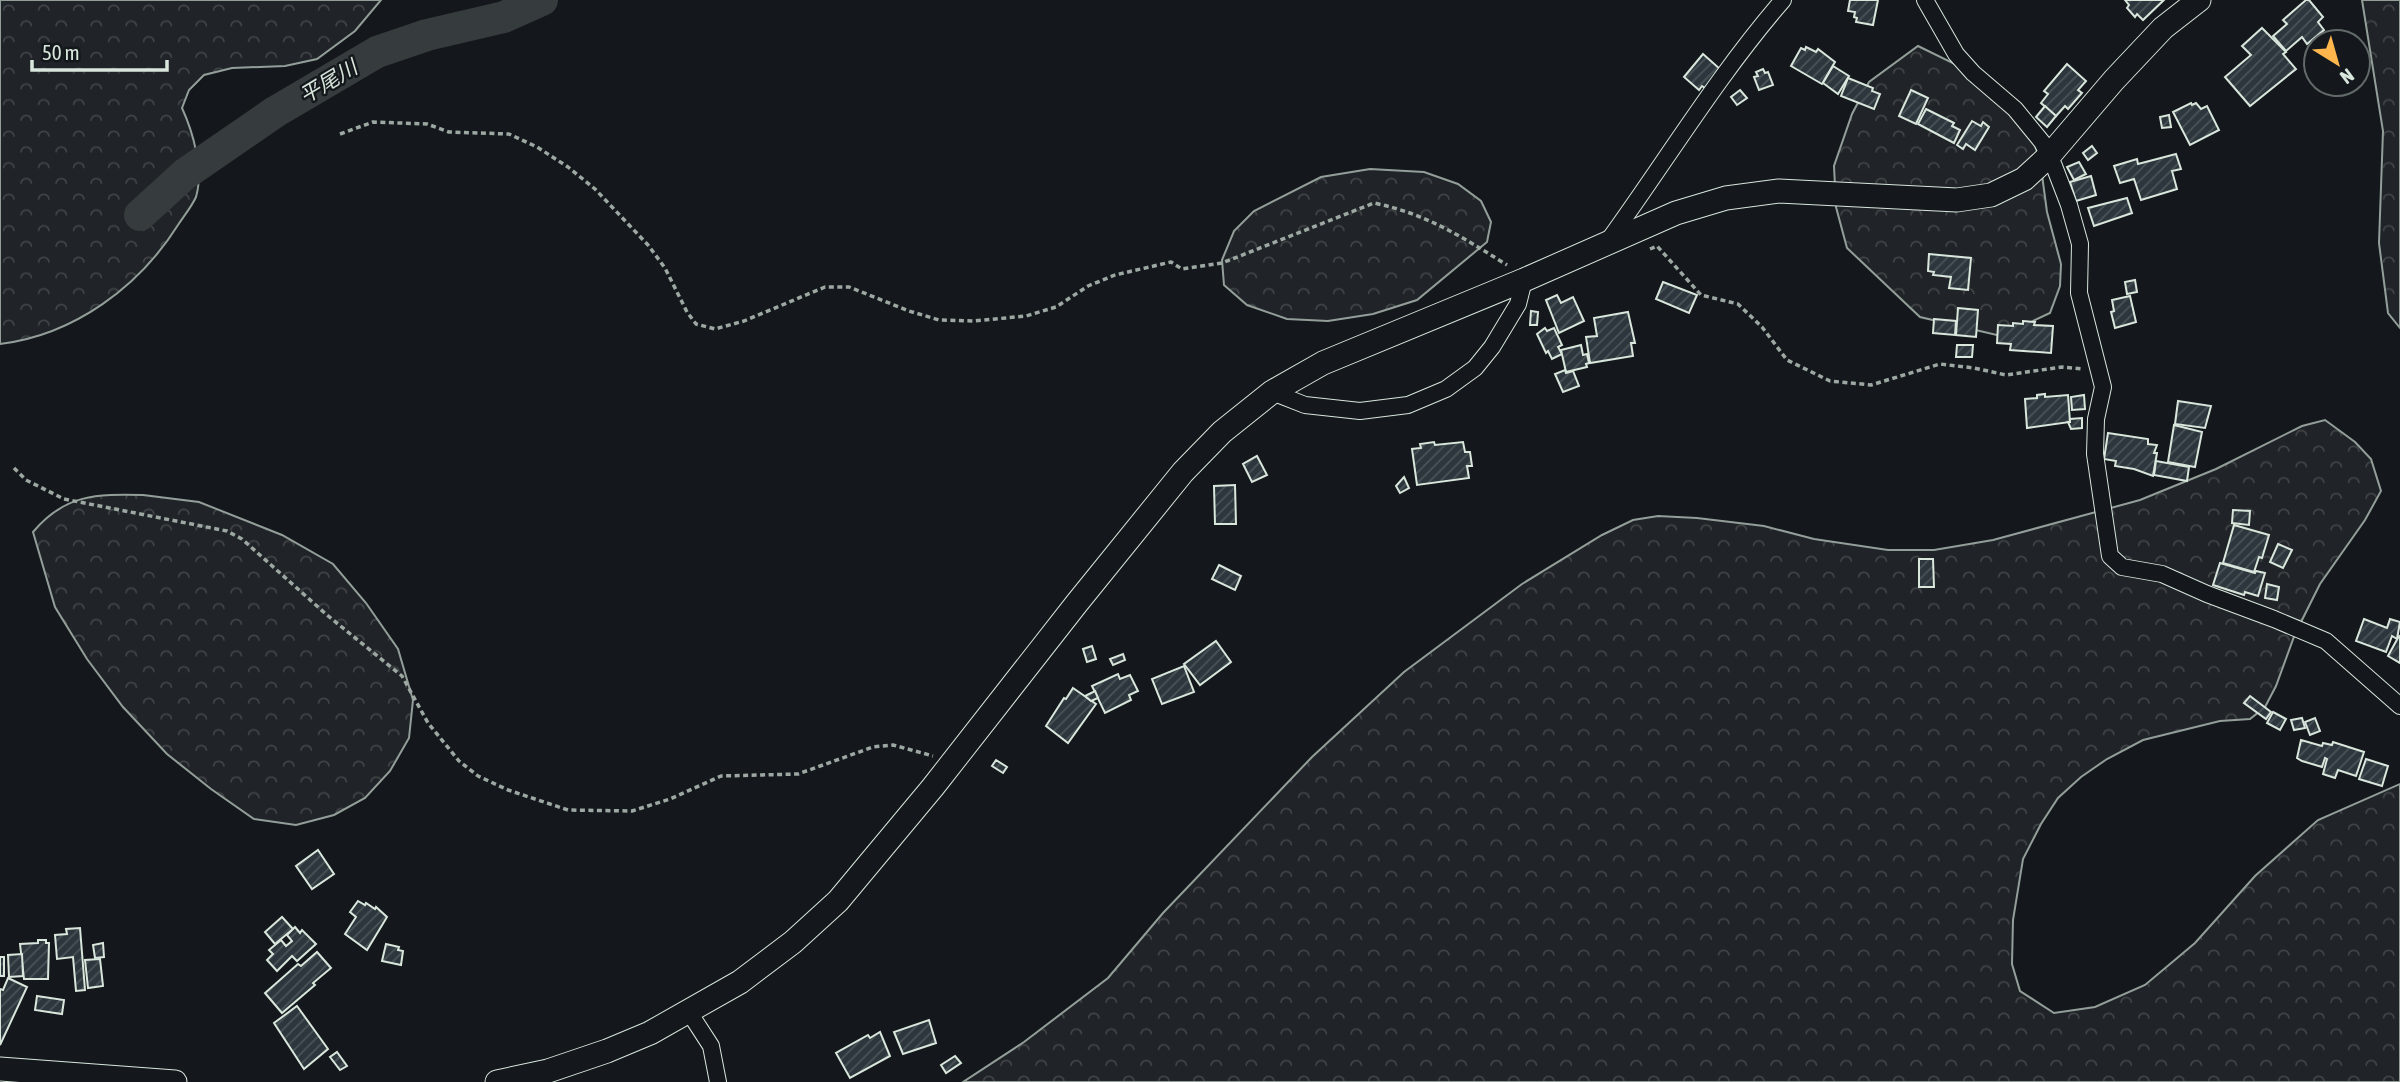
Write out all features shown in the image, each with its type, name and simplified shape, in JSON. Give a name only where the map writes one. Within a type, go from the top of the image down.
[{"type":"street","points":[[1605,245],[1703,106],[1783,0]]},
{"type":"street","points":[[1925,0],[1956,54],[1973,73],[2015,109],[2042,142],[2069,205],[2080,244],[2079,293],[2103,387],[2096,419],[2095,454],[2110,556],[2122,567],[2162,574],[2326,641],[2400,706]]},
{"type":"street","points":[[497,1082],[548,1071],[607,1051],[689,1012],[740,982],[793,942],[838,901],[1183,472],[1222,432],[1272,392],[1323,363],[1524,280],[1676,213],[1726,198],[1779,191],[1957,200],[1991,195],[2024,179],[2049,156],[2114,79],[2163,28],[2199,0]]},
{"type":"street","points":[[1272,392],[1305,405],[1360,411],[1408,405],[1446,389],[1475,368],[1492,347],[1517,304],[1524,280]]},
{"type":"street","points":[[689,1012],[711,1046],[718,1082]]},
{"type":"street","points":[[0,1069],[174,1082]]},
{"type":"path","points":[[340,134],[373,122],[427,124],[449,132],[509,134],[537,147],[596,189],[648,245],[665,268],[696,324],[715,329],[744,321],[825,288],[849,287],[939,320],[974,321],[1026,316],[1056,307],[1088,286],[1115,275],[1171,262],[1182,269],[1222,263],[1374,202],[1439,223],[1507,265],[1524,280]]},
{"type":"path","points":[[1646,250],[1657,246],[1701,295],[1738,304],[1762,327],[1787,360],[1830,381],[1871,385],[1940,364],[2007,375],[2062,367],[2100,371]]},
{"type":"path","points":[[14,468],[26,480],[64,499],[227,531],[242,539],[327,615],[402,676],[428,723],[459,761],[478,776],[509,790],[568,810],[632,811],[670,799],[721,776],[798,774],[873,747],[893,745],[952,762]]},
{"type":"green space","points":[[0,0],[381,0],[355,31],[317,59],[285,66],[232,68],[204,75],[189,90],[182,108],[198,163],[196,197],[162,248],[124,288],[79,319],[27,339],[0,344]]},
{"type":"green space","points":[[2362,0],[2400,0],[2400,328],[2388,313],[2379,243],[2383,131],[2372,62],[2372,28],[2366,28]]},
{"type":"green space","points":[[1918,46],[1959,66],[2025,118],[2040,160],[2047,212],[2061,264],[2060,286],[2050,313],[2001,336],[1920,317],[1847,248],[1836,207],[1834,166],[1852,114],[1869,82]]},
{"type":"green space","points":[[1370,169],[1424,172],[1458,184],[1481,201],[1491,222],[1487,242],[1417,300],[1373,314],[1328,321],[1287,319],[1247,305],[1224,285],[1222,260],[1234,231],[1254,211],[1321,177]]},
{"type":"green space","points":[[2325,420],[2355,442],[2371,459],[2381,491],[2365,520],[2320,584],[2295,634],[2276,686],[2265,707],[2250,719],[2220,721],[2143,740],[2107,759],[2081,777],[2058,798],[2023,859],[2013,920],[2012,964],[2020,991],[2054,1013],[2095,1007],[2145,985],[2195,943],[2255,876],[2318,820],[2400,784],[2400,1082],[963,1082],[1024,1042],[1108,978],[1163,913],[1312,757],[1404,672],[1522,584],[1602,535],[1633,520],[1658,516],[1764,526],[1814,539],[1888,550],[1934,550],[1993,540],[2140,500],[2216,469],[2302,426]]},
{"type":"green space","points":[[143,495],[199,502],[282,535],[333,564],[366,603],[398,649],[413,700],[409,738],[390,771],[365,798],[334,815],[296,825],[254,819],[167,754],[123,707],[87,659],[55,607],[33,532],[45,519],[69,503],[96,496]]},
{"type":"building","points":[[1850,0],[1878,0],[1873,25],[1856,22],[1855,12],[1848,11]]},
{"type":"building","points":[[2125,0],[2164,0],[2143,20],[2137,14],[2135,17],[2127,8],[2129,5]]},
{"type":"building","points":[[2309,0],[2323,17],[2318,22],[2322,28],[2302,28],[2302,37],[2286,51],[2273,36],[2287,24],[2283,20]]},
{"type":"building","points":[[2262,28],[2286,52],[2283,54],[2296,69],[2250,106],[2225,77],[2251,55],[2242,46]]},
{"type":"building","points":[[1806,47],[1816,52],[1818,49],[1835,62],[1822,84],[1791,66],[1801,48],[1805,50]]},
{"type":"building","points":[[1703,54],[1720,69],[1705,88],[1702,86],[1699,90],[1684,77]]},
{"type":"building","points":[[2067,64],[2086,81],[2078,90],[2082,93],[2068,109],[2065,106],[2056,116],[2041,103],[2048,94],[2044,91]]},
{"type":"building","points":[[1833,66],[1849,76],[1838,94],[1823,83]]},
{"type":"building","points":[[1763,69],[1765,73],[1768,72],[1773,85],[1759,90],[1754,77],[1758,76],[1756,72]]},
{"type":"building","points":[[1848,78],[1873,88],[1872,91],[1880,94],[1874,109],[1841,96]]},
{"type":"building","points":[[1740,90],[1747,98],[1737,105],[1731,97]]},
{"type":"building","points":[[1911,90],[1928,98],[1916,124],[1899,116]]},
{"type":"building","points":[[2196,103],[2201,109],[2207,106],[2219,130],[2190,145],[2173,112]]},
{"type":"building","points":[[2045,106],[2056,116],[2047,127],[2036,117]]},
{"type":"building","points":[[1926,109],[1954,123],[1952,126],[1960,130],[1954,143],[1918,124]]},
{"type":"building","points":[[2169,115],[2171,127],[2162,128],[2160,117]]},
{"type":"building","points":[[1972,121],[1981,126],[1983,122],[1989,127],[1975,150],[1966,144],[1963,149],[1957,145]]},
{"type":"building","points":[[2092,146],[2097,153],[2088,160],[2083,153]]},
{"type":"building","points":[[2176,154],[2181,169],[2172,171],[2177,189],[2141,200],[2134,179],[2120,183],[2114,166],[2137,159],[2138,164]]},
{"type":"building","points":[[2079,162],[2086,174],[2074,180],[2067,167]]},
{"type":"building","points":[[2091,176],[2096,195],[2076,201],[2070,182]]},
{"type":"building","points":[[2127,198],[2132,213],[2094,226],[2088,208]]},
{"type":"building","points":[[1929,254],[1971,258],[1968,290],[1949,288],[1951,277],[1933,275],[1934,272],[1928,271]]},
{"type":"building","points":[[2135,280],[2137,292],[2127,294],[2125,282]]},
{"type":"building","points":[[1663,282],[1697,295],[1689,313],[1656,299]]},
{"type":"building","points":[[1557,295],[1561,303],[1573,297],[1584,321],[1559,333],[1546,300]]},
{"type":"building","points":[[2130,296],[2136,322],[2115,328],[2111,312],[2114,311],[2112,300]]},
{"type":"building","points":[[1958,308],[1978,310],[1976,337],[1956,335]]},
{"type":"building","points":[[1531,311],[1538,312],[1537,325],[1530,325]]},
{"type":"building","points":[[1628,312],[1635,343],[1631,343],[1633,356],[1590,363],[1586,337],[1597,336],[1594,318]]},
{"type":"building","points":[[1934,319],[1956,321],[1955,335],[1933,333]]},
{"type":"building","points":[[2023,321],[2035,322],[2034,325],[2053,326],[2051,353],[2010,350],[2011,344],[1997,343],[1998,325],[2013,326],[2013,323],[2023,324]]},
{"type":"building","points":[[1545,328],[1547,331],[1554,328],[1562,345],[1558,347],[1562,354],[1552,359],[1537,334]]},
{"type":"building","points":[[1581,345],[1583,355],[1587,354],[1587,367],[1566,372],[1561,350]]},
{"type":"building","points":[[1957,345],[1973,345],[1972,357],[1956,357]]},
{"type":"building","points":[[1565,370],[1566,373],[1573,371],[1579,386],[1563,392],[1555,374]]},
{"type":"building","points":[[2045,394],[2045,397],[2068,395],[2070,422],[2027,428],[2025,399]]},
{"type":"building","points":[[2084,395],[2085,409],[2072,410],[2071,397]]},
{"type":"building","points":[[2178,401],[2211,406],[2205,428],[2175,424]]},
{"type":"building","points":[[2082,418],[2082,428],[2071,429],[2068,422],[2070,419]]},
{"type":"building","points":[[2174,425],[2202,432],[2195,467],[2168,462]]},
{"type":"building","points":[[2108,433],[2148,439],[2148,444],[2157,445],[2153,476],[2115,466],[2116,461],[2104,459]]},
{"type":"building","points":[[1434,442],[1435,445],[1463,442],[1465,452],[1470,452],[1472,466],[1467,466],[1469,478],[1417,485],[1412,449],[1421,448],[1420,444]]},
{"type":"building","points":[[1257,456],[1267,475],[1252,482],[1243,464]]},
{"type":"building","points":[[2156,461],[2189,467],[2187,481],[2154,475]]},
{"type":"building","points":[[1404,477],[1409,488],[1400,493],[1396,486]]},
{"type":"building","points":[[1235,485],[1236,524],[1215,524],[1214,486]]},
{"type":"building","points":[[2233,510],[2250,511],[2249,525],[2232,523]]},
{"type":"building","points":[[2234,525],[2269,535],[2262,558],[2259,557],[2254,572],[2223,563]]},
{"type":"building","points":[[2278,544],[2292,550],[2283,568],[2270,562]]},
{"type":"building","points":[[1919,559],[1933,559],[1934,587],[1919,587]]},
{"type":"building","points":[[2220,563],[2255,573],[2265,573],[2258,596],[2245,592],[2244,595],[2213,585]]},
{"type":"building","points":[[1219,565],[1241,576],[1235,590],[1212,579]]},
{"type":"building","points":[[2267,584],[2279,587],[2277,600],[2265,598]]},
{"type":"building","points":[[2364,619],[2387,628],[2390,619],[2400,622],[2397,639],[2392,636],[2386,652],[2356,641]]},
{"type":"building","points":[[2400,637],[2400,663],[2388,656]]},
{"type":"building","points":[[1216,641],[1231,662],[1200,685],[1184,664]]},
{"type":"building","points":[[1092,646],[1096,659],[1087,662],[1083,649]]},
{"type":"building","points":[[1123,654],[1125,660],[1113,665],[1110,659]]},
{"type":"building","points":[[1184,666],[1194,692],[1162,704],[1152,679]]},
{"type":"building","points":[[1118,674],[1120,679],[1130,675],[1138,691],[1129,695],[1131,700],[1105,713],[1092,686]]},
{"type":"building","points":[[1073,688],[1096,704],[1068,743],[1046,726]]},
{"type":"building","points":[[1095,691],[1098,698],[1091,701],[1085,696]]},
{"type":"building","points":[[2250,696],[2271,712],[2266,719],[2244,703]]},
{"type":"building","points":[[2273,712],[2286,719],[2280,730],[2267,723]]},
{"type":"building","points":[[2302,718],[2305,728],[2294,730],[2291,720]]},
{"type":"building","points":[[2315,718],[2320,731],[2310,735],[2305,722]]},
{"type":"building","points":[[2301,740],[2322,746],[2323,743],[2332,745],[2333,742],[2364,752],[2356,776],[2338,770],[2335,778],[2323,774],[2327,759],[2325,758],[2322,767],[2297,758]]},
{"type":"building","points":[[2366,759],[2388,766],[2382,786],[2359,779]]},
{"type":"building","points":[[996,760],[1007,767],[1003,773],[992,766]]},
{"type":"building","points":[[318,850],[334,874],[312,889],[296,866]]},
{"type":"building","points":[[358,901],[375,909],[376,907],[387,917],[367,950],[345,934],[356,917],[350,912]]},
{"type":"building","points":[[282,917],[293,929],[275,944],[265,932]]},
{"type":"building","points":[[295,927],[316,944],[297,961],[292,956],[277,971],[267,960],[273,954],[269,950],[281,940],[286,946],[292,941],[287,935]]},
{"type":"building","points":[[80,928],[85,990],[76,991],[73,957],[57,959],[55,935],[67,934],[66,929]]},
{"type":"building","points":[[38,940],[46,940],[46,943],[49,943],[48,979],[24,979],[20,944],[38,943]]},
{"type":"building","points":[[103,943],[104,957],[95,958],[93,945]]},
{"type":"building","points":[[386,944],[399,947],[398,950],[403,951],[401,965],[382,961]]},
{"type":"building","points":[[317,952],[331,968],[282,1013],[265,993],[298,964],[301,966]]},
{"type":"building","points":[[22,954],[23,976],[9,977],[8,955]]},
{"type":"building","points":[[0,957],[4,957],[4,976],[0,976]]},
{"type":"building","points":[[100,959],[103,986],[88,988],[85,960]]},
{"type":"building","points":[[8,978],[27,987],[0,1045],[0,989],[3,990]]},
{"type":"building","points":[[37,996],[64,1000],[62,1014],[35,1010]]},
{"type":"building","points":[[297,1006],[328,1049],[304,1069],[274,1023]]},
{"type":"building","points":[[929,1020],[936,1043],[903,1054],[894,1032]]},
{"type":"building","points":[[880,1032],[890,1056],[850,1078],[836,1053],[868,1035],[870,1038]]},
{"type":"building","points":[[337,1052],[347,1066],[340,1070],[330,1057]]},
{"type":"building","points":[[955,1056],[961,1063],[946,1073],[941,1065]]},
{"type":"waterway","name":"平尾川","points":[[140,215],[185,174],[275,112],[377,52],[427,35],[504,17],[542,0]]}]
